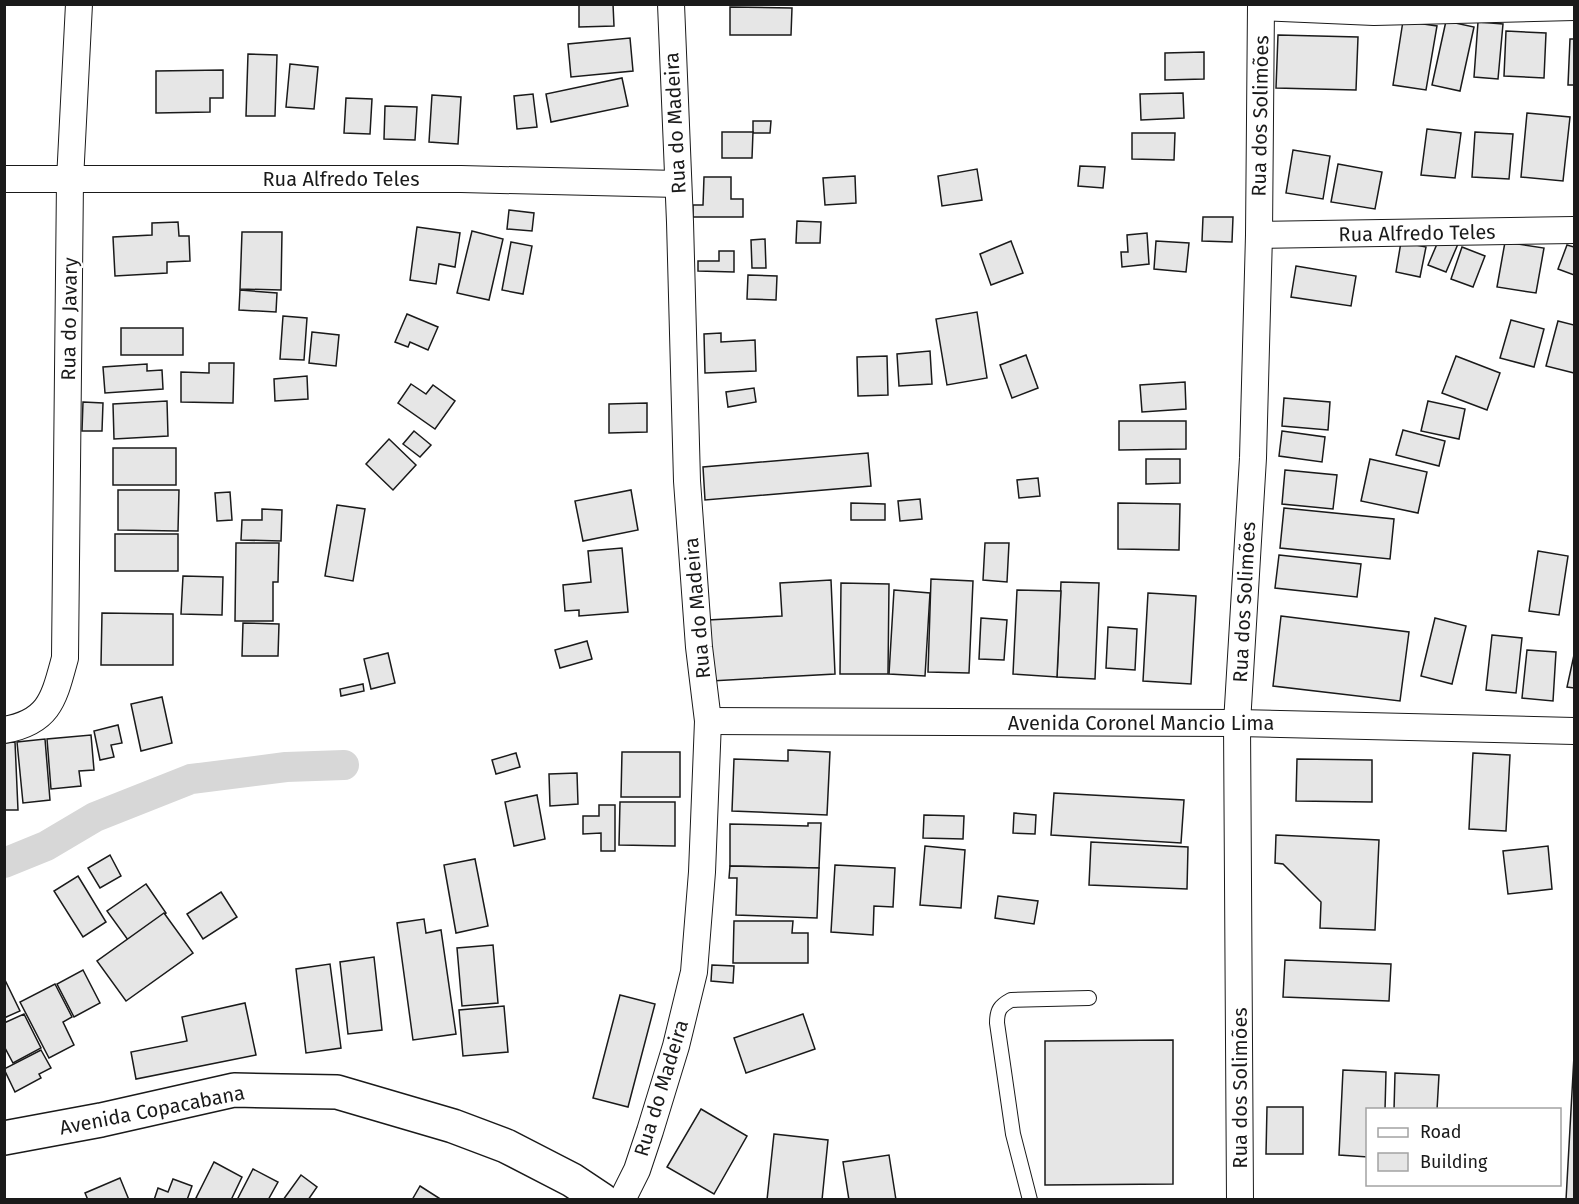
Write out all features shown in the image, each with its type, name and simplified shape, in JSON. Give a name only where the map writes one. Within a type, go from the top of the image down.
[{"type":"street","name":"Rua do Javary","points":[[4,730],[23,727],[41,715],[52,699],[65,658],[70,180],[79,4]]},
{"type":"street","name":"Rua do Madeira","points":[[622,1200],[637,1170],[676,1046],[694,972],[702,872],[708,721],[699,647],[687,482],[670,4]]},
{"type":"street","points":[[1261,6],[1374,12],[1575,7]]},
{"type":"street","name":"Rua dos Solimões","points":[[1240,1200],[1237,723],[1253,458],[1259,235],[1261,6]]},
{"type":"street","name":"Rua Alfredo Teles","points":[[4,179],[461,179],[678,184]]},
{"type":"street","name":"Rua Alfredo Teles","points":[[1259,235],[1575,230]]},
{"type":"street","name":"Avenida Coronel Mancio Lima","points":[[708,721],[1237,723],[1575,731]]},
{"type":"street","name":"Avenida Copacabana","points":[[4,1138],[101,1120],[234,1090],[337,1092],[453,1126],[506,1146],[572,1180],[602,1200]]},
{"type":"lane","points":[[1030,1200],[1013,1134],[997,1014],[1000,1006],[1011,1000],[1089,998]]},
{"type":"building","points":[[579,4],[613,4],[614,26],[579,27]]},
{"type":"building","points":[[730,7],[792,8],[791,35],[730,35]]},
{"type":"building","points":[[1403,21],[1437,26],[1426,90],[1393,85]]},
{"type":"building","points":[[1446,21],[1474,27],[1460,91],[1432,85]]},
{"type":"building","points":[[1478,22],[1503,24],[1498,79],[1474,77]]},
{"type":"building","points":[[1506,31],[1546,33],[1544,78],[1504,76]]},
{"type":"building","points":[[1278,35],[1358,37],[1356,90],[1276,88]]},
{"type":"building","points":[[630,38],[633,71],[571,77],[568,44]]},
{"type":"building","points":[[1570,39],[1574,39],[1574,85],[1568,85]]},
{"type":"building","points":[[1204,52],[1204,79],[1165,80],[1165,53]]},
{"type":"building","points":[[248,54],[277,55],[275,116],[246,116]]},
{"type":"building","points":[[290,64],[318,67],[314,109],[286,107]]},
{"type":"building","points":[[223,70],[223,98],[210,98],[210,112],[156,113],[156,71]]},
{"type":"building","points":[[622,78],[628,106],[551,122],[546,94]]},
{"type":"building","points":[[1183,93],[1184,118],[1141,120],[1140,94]]},
{"type":"building","points":[[533,94],[537,127],[517,129],[514,96]]},
{"type":"building","points":[[432,95],[461,97],[458,144],[429,142]]},
{"type":"building","points":[[346,98],[372,99],[370,134],[344,133]]},
{"type":"building","points":[[385,106],[417,107],[415,140],[384,139]]},
{"type":"building","points":[[1527,113],[1570,117],[1563,181],[1521,177]]},
{"type":"building","points":[[753,121],[771,121],[770,133],[753,133]]},
{"type":"building","points":[[1427,129],[1461,133],[1455,178],[1421,175]]},
{"type":"building","points":[[722,132],[753,132],[752,158],[722,158]]},
{"type":"building","points":[[1475,132],[1513,134],[1509,179],[1472,177]]},
{"type":"building","points":[[1132,133],[1175,133],[1174,160],[1132,159]]},
{"type":"building","points":[[1293,150],[1330,156],[1323,199],[1286,193]]},
{"type":"building","points":[[1338,164],[1382,172],[1375,209],[1331,202]]},
{"type":"building","points":[[1080,166],[1105,167],[1103,188],[1078,186]]},
{"type":"building","points":[[977,169],[982,200],[942,206],[938,176]]},
{"type":"building","points":[[855,176],[856,203],[825,205],[823,178]]},
{"type":"building","points":[[704,177],[731,177],[731,199],[743,199],[743,217],[693,217],[693,205],[703,205]]},
{"type":"building","points":[[509,210],[534,213],[532,231],[507,229]]},
{"type":"building","points":[[1203,217],[1233,217],[1232,242],[1202,241]]},
{"type":"building","points":[[797,221],[821,222],[820,243],[796,243]]},
{"type":"building","points":[[178,222],[179,236],[189,236],[190,261],[167,262],[167,273],[115,276],[113,237],[152,235],[152,223]]},
{"type":"building","points":[[417,227],[460,233],[455,267],[439,264],[436,284],[410,280]]},
{"type":"building","points":[[472,231],[503,239],[489,300],[457,293]]},
{"type":"building","points":[[242,232],[282,232],[281,290],[240,289]]},
{"type":"building","points":[[1147,233],[1149,264],[1122,267],[1121,252],[1128,252],[1127,235]]},
{"type":"building","points":[[1440,237],[1458,244],[1446,272],[1428,265]]},
{"type":"building","points":[[765,239],[766,268],[752,268],[751,240]]},
{"type":"building","points":[[1011,241],[1023,273],[991,285],[980,254]]},
{"type":"building","points":[[1156,241],[1189,243],[1186,272],[1154,269]]},
{"type":"building","points":[[511,242],[532,246],[523,294],[502,290]]},
{"type":"building","points":[[1401,242],[1426,247],[1420,277],[1396,272]]},
{"type":"building","points":[[1505,242],[1544,248],[1536,293],[1497,287]]},
{"type":"building","points":[[1567,245],[1574,247],[1574,275],[1558,269]]},
{"type":"building","points":[[1462,247],[1485,256],[1473,287],[1451,279]]},
{"type":"building","points":[[719,251],[734,251],[734,272],[698,271],[698,261],[719,261]]},
{"type":"building","points":[[1296,266],[1356,276],[1351,306],[1291,297]]},
{"type":"building","points":[[748,275],[777,276],[776,300],[747,299]]},
{"type":"building","points":[[240,290],[277,293],[276,312],[239,310]]},
{"type":"building","points":[[977,312],[987,378],[947,385],[936,319]]},
{"type":"building","points":[[407,314],[438,327],[428,350],[410,342],[408,347],[395,342]]},
{"type":"building","points":[[283,316],[307,318],[304,360],[280,359]]},
{"type":"building","points":[[1511,320],[1544,329],[1534,367],[1500,358]]},
{"type":"building","points":[[1558,321],[1574,325],[1574,373],[1546,366]]},
{"type":"building","points":[[121,328],[183,328],[183,355],[121,355]]},
{"type":"building","points":[[312,332],[339,335],[336,366],[309,363]]},
{"type":"building","points":[[721,333],[721,342],[755,340],[756,371],[705,373],[704,334]]},
{"type":"building","points":[[930,351],[932,384],[899,386],[897,354]]},
{"type":"building","points":[[1026,355],[1038,388],[1012,398],[1000,365]]},
{"type":"building","points":[[887,356],[888,395],[858,396],[857,357]]},
{"type":"building","points":[[1456,356],[1500,373],[1487,410],[1442,393]]},
{"type":"building","points":[[209,363],[234,363],[233,403],[181,402],[181,372],[209,373]]},
{"type":"building","points":[[147,364],[147,371],[162,370],[163,389],[105,393],[103,367]]},
{"type":"building","points":[[307,376],[308,399],[275,401],[274,379]]},
{"type":"building","points":[[1185,382],[1186,409],[1142,412],[1140,385]]},
{"type":"building","points":[[411,384],[426,394],[433,385],[455,401],[435,429],[398,403]]},
{"type":"building","points":[[754,388],[756,402],[728,407],[726,392]]},
{"type":"building","points":[[1284,398],[1330,402],[1328,430],[1282,426]]},
{"type":"building","points":[[167,401],[168,436],[114,439],[113,404]]},
{"type":"building","points":[[1428,401],[1465,409],[1459,439],[1421,431]]},
{"type":"building","points":[[83,402],[103,403],[102,431],[82,431]]},
{"type":"building","points":[[647,403],[647,432],[609,433],[609,404]]},
{"type":"building","points":[[1119,421],[1186,421],[1186,449],[1119,450]]},
{"type":"building","points":[[1403,430],[1445,441],[1439,466],[1396,455]]},
{"type":"building","points":[[414,431],[431,445],[420,457],[403,444]]},
{"type":"building","points":[[1282,431],[1325,437],[1322,462],[1279,456]]},
{"type":"building","points":[[389,439],[416,465],[393,490],[366,464]]},
{"type":"building","points":[[113,448],[176,448],[176,485],[113,485]]},
{"type":"building","points":[[868,453],[871,486],[705,500],[703,467]]},
{"type":"building","points":[[1146,459],[1180,459],[1180,483],[1146,484]]},
{"type":"building","points":[[1370,459],[1427,472],[1418,513],[1361,501]]},
{"type":"building","points":[[1285,470],[1337,475],[1333,509],[1282,504]]},
{"type":"building","points":[[1038,478],[1040,496],[1019,498],[1017,480]]},
{"type":"building","points":[[118,490],[179,490],[178,531],[118,530]]},
{"type":"building","points":[[631,490],[638,530],[583,541],[575,501]]},
{"type":"building","points":[[230,492],[232,520],[217,521],[215,493]]},
{"type":"building","points":[[920,499],[922,519],[900,521],[898,501]]},
{"type":"building","points":[[851,503],[885,504],[885,520],[851,520]]},
{"type":"building","points":[[1118,503],[1180,504],[1179,550],[1118,549]]},
{"type":"building","points":[[337,505],[365,509],[353,581],[325,576]]},
{"type":"building","points":[[1284,508],[1394,519],[1390,559],[1280,548]]},
{"type":"building","points":[[262,509],[282,510],[281,541],[241,540],[242,520],[262,520]]},
{"type":"building","points":[[115,534],[178,534],[178,571],[115,571]]},
{"type":"building","points":[[236,543],[279,543],[278,582],[273,582],[273,621],[235,621]]},
{"type":"building","points":[[985,543],[1009,543],[1007,582],[983,580]]},
{"type":"building","points":[[622,548],[628,612],[579,616],[579,610],[565,611],[563,585],[591,582],[588,551]]},
{"type":"building","points":[[1538,551],[1568,556],[1559,615],[1529,611]]},
{"type":"building","points":[[1279,555],[1361,564],[1357,597],[1275,588]]},
{"type":"building","points":[[183,576],[223,577],[222,615],[181,614]]},
{"type":"building","points":[[931,579],[973,581],[969,673],[928,672]]},
{"type":"building","points":[[831,580],[835,674],[711,681],[708,620],[782,616],[780,583]]},
{"type":"building","points":[[1061,582],[1099,583],[1095,679],[1057,677]]},
{"type":"building","points":[[841,583],[889,584],[888,674],[840,674]]},
{"type":"building","points":[[894,590],[930,593],[925,676],[889,674]]},
{"type":"building","points":[[1017,590],[1061,591],[1057,677],[1013,674]]},
{"type":"building","points":[[1148,593],[1196,596],[1191,684],[1143,681]]},
{"type":"building","points":[[102,613],[173,614],[173,665],[101,665]]},
{"type":"building","points":[[1281,616],[1409,632],[1400,701],[1273,686]]},
{"type":"building","points":[[981,618],[1007,620],[1004,660],[979,659]]},
{"type":"building","points":[[1435,618],[1466,626],[1452,684],[1421,676]]},
{"type":"building","points":[[243,623],[279,624],[278,656],[242,656]]},
{"type":"building","points":[[1108,627],[1137,629],[1135,670],[1106,668]]},
{"type":"building","points":[[1492,635],[1522,638],[1516,693],[1486,690]]},
{"type":"building","points":[[587,641],[592,659],[560,668],[555,650]]},
{"type":"building","points":[[1527,650],[1556,652],[1553,701],[1522,698]]},
{"type":"building","points":[[388,653],[395,683],[371,689],[364,659]]},
{"type":"building","points":[[1574,655],[1574,688],[1567,687]]},
{"type":"building","points":[[363,684],[364,691],[341,696],[340,689]]},
{"type":"building","points":[[162,697],[172,743],[141,751],[131,704]]},
{"type":"building","points":[[118,725],[122,743],[111,745],[114,757],[100,760],[94,731]]},
{"type":"building","points":[[91,735],[94,770],[79,771],[81,786],[51,789],[47,739]]},
{"type":"building","points":[[45,739],[50,800],[23,803],[17,742]]},
{"type":"building","points":[[15,742],[18,810],[4,810],[4,743]]},
{"type":"building","points":[[788,750],[830,752],[827,815],[732,811],[734,759],[788,761]]},
{"type":"building","points":[[622,752],[680,752],[680,797],[621,797]]},
{"type":"building","points":[[516,753],[520,767],[496,774],[492,760]]},
{"type":"building","points":[[1473,753],[1510,755],[1506,831],[1469,829]]},
{"type":"building","points":[[1297,759],[1372,760],[1372,802],[1296,801]]},
{"type":"building","points":[[577,773],[578,804],[550,806],[549,774]]},
{"type":"building","points":[[1054,793],[1184,800],[1181,843],[1051,835]]},
{"type":"building","points":[[537,795],[545,839],[514,846],[505,802]]},
{"type":"building","points":[[620,802],[675,802],[675,846],[619,845]]},
{"type":"building","points":[[599,805],[615,805],[615,851],[601,851],[601,833],[583,834],[583,816],[599,816]]},
{"type":"building","points":[[1014,813],[1036,815],[1035,834],[1013,833]]},
{"type":"building","points":[[924,815],[964,816],[963,839],[923,838]]},
{"type":"building","points":[[808,823],[821,823],[819,868],[730,866],[730,824],[808,826]]},
{"type":"building","points":[[1276,835],[1379,840],[1375,930],[1320,928],[1321,902],[1283,864],[1275,863]]},
{"type":"building","points":[[1091,842],[1188,847],[1187,889],[1089,885]]},
{"type":"building","points":[[925,846],[965,850],[961,908],[920,905]]},
{"type":"building","points":[[1548,846],[1552,889],[1508,894],[1503,851]]},
{"type":"building","points":[[110,855],[121,876],[100,888],[88,868]]},
{"type":"building","points":[[475,859],[488,926],[456,933],[444,865]]},
{"type":"building","points":[[835,865],[895,868],[893,907],[874,906],[873,935],[831,932]]},
{"type":"building","points":[[730,866],[819,868],[817,918],[736,915],[737,878],[729,878]]},
{"type":"building","points":[[78,876],[106,922],[83,937],[54,891]]},
{"type":"building","points":[[146,884],[166,913],[128,940],[107,911]]},
{"type":"building","points":[[221,892],[237,917],[203,939],[187,914]]},
{"type":"building","points":[[998,896],[1038,901],[1034,924],[995,918]]},
{"type":"building","points":[[164,913],[193,953],[126,1001],[97,961]]},
{"type":"building","points":[[424,919],[426,933],[441,930],[456,1034],[413,1040],[397,923]]},
{"type":"building","points":[[734,921],[793,921],[792,933],[808,933],[808,963],[733,963]]},
{"type":"building","points":[[493,945],[498,1003],[462,1006],[457,948]]},
{"type":"building","points":[[374,957],[382,1030],[348,1034],[340,962]]},
{"type":"building","points":[[1285,960],[1391,964],[1389,1001],[1283,997]]},
{"type":"building","points":[[330,964],[341,1048],[306,1053],[296,969]]},
{"type":"building","points":[[712,965],[734,966],[733,983],[711,981]]},
{"type":"building","points":[[83,970],[100,1003],[74,1017],[57,984]]},
{"type":"building","points":[[4,978],[20,1011],[4,1018]]},
{"type":"building","points":[[55,984],[72,1017],[63,1022],[74,1045],[49,1058],[20,1002]]},
{"type":"building","points":[[620,995],[655,1004],[628,1107],[593,1098]]},
{"type":"building","points":[[245,1003],[256,1055],[136,1079],[131,1052],[187,1041],[182,1017]]},
{"type":"building","points":[[504,1006],[508,1052],[463,1056],[459,1010]]},
{"type":"building","points":[[24,1014],[41,1048],[13,1063],[4,1046],[4,1023]]},
{"type":"building","points":[[803,1014],[815,1049],[746,1073],[734,1038]]},
{"type":"building","points":[[1173,1040],[1173,1184],[1045,1185],[1045,1041]]},
{"type":"building","points":[[41,1050],[51,1068],[39,1074],[41,1078],[15,1092],[4,1069]]},
{"type":"building","points":[[1574,1056],[1574,1200],[1566,1200]]},
{"type":"building","points":[[1343,1070],[1386,1072],[1385,1108],[1366,1108],[1366,1157],[1339,1155]]},
{"type":"building","points":[[1395,1073],[1439,1075],[1437,1108],[1394,1108]]},
{"type":"building","points":[[1267,1107],[1303,1107],[1303,1154],[1266,1154]]},
{"type":"building","points":[[701,1109],[747,1136],[714,1194],[667,1167]]},
{"type":"building","points":[[774,1134],[828,1140],[822,1200],[767,1200]]},
{"type":"building","points":[[889,1155],[896,1200],[849,1200],[843,1162]]},
{"type":"building","points":[[214,1162],[242,1177],[231,1200],[196,1198]]},
{"type":"building","points":[[253,1169],[278,1182],[268,1200],[237,1200]]},
{"type":"building","points":[[301,1175],[317,1187],[308,1200],[283,1200]]},
{"type":"building","points":[[120,1178],[129,1200],[88,1200],[85,1193]]},
{"type":"building","points":[[173,1179],[192,1186],[187,1200],[154,1200],[158,1188],[168,1192]]},
{"type":"building","points":[[420,1186],[442,1200],[412,1200]]},
{"type":"waterway","points":[[4,863],[46,846],[95,817],[191,779],[286,767],[344,765]]}]
